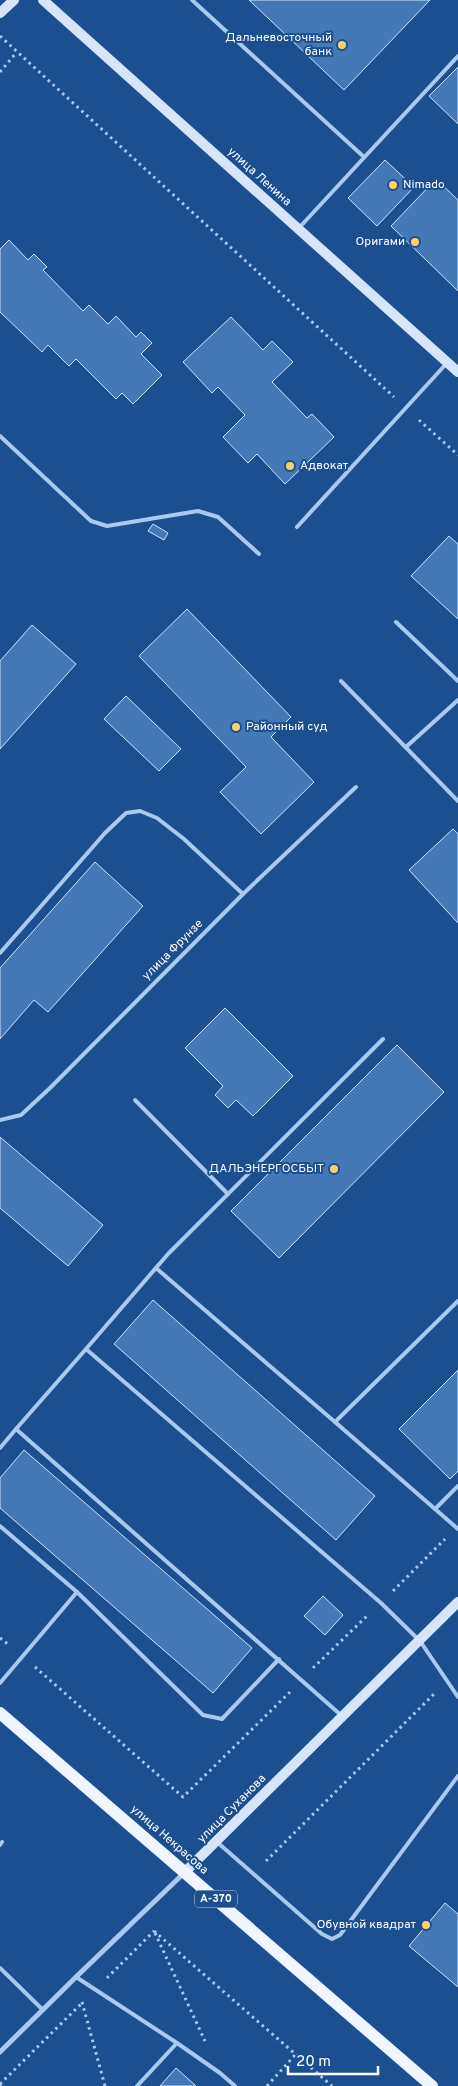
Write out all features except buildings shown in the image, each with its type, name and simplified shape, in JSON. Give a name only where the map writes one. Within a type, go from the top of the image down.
[{"type":"main road","points":[[0,13],[14,0]]},
{"type":"main road","name":"улица Ленина","points":[[43,0],[458,372]]},
{"type":"main road","name":"улица Суханова","points":[[186,1872],[458,1602]]},
{"type":"main road","name":"улица Некрасова","points":[[0,1713],[432,2086]]},
{"type":"street","name":"улица Суханова","points":[[0,2052],[186,1872]]},
{"type":"lane","points":[[192,0],[364,157]]},
{"type":"lane","points":[[298,229],[458,56]]},
{"type":"lane","points":[[297,527],[448,362]]},
{"type":"lane","points":[[0,436],[91,520],[107,526],[198,511],[218,517],[259,554]]},
{"type":"lane","points":[[396,622],[458,681]]},
{"type":"lane","points":[[341,681],[458,801]]},
{"type":"lane","points":[[406,747],[458,700]]},
{"type":"lane","name":"улица Фрунзе","points":[[0,1120],[21,1115],[50,1088],[243,894],[356,787]]},
{"type":"lane","points":[[0,953],[105,833],[126,813],[140,811],[157,818],[184,839],[243,894]]},
{"type":"lane","points":[[0,1448],[156,1268],[383,1039]]},
{"type":"lane","points":[[135,1100],[228,1194]]},
{"type":"lane","points":[[156,1268],[457,1528]]},
{"type":"lane","points":[[335,1422],[458,1301]]},
{"type":"lane","points":[[86,1349],[381,1603],[420,1641],[458,1697]]},
{"type":"lane","points":[[16,1429],[342,1716]]},
{"type":"lane","points":[[435,1509],[458,1486]]},
{"type":"lane","points":[[0,1526],[77,1592],[203,1715],[222,1719],[279,1660]]},
{"type":"lane","points":[[0,1683],[77,1592]]},
{"type":"lane","points":[[216,1842],[322,1934],[332,1939],[340,1935],[458,1776]]},
{"type":"lane","points":[[0,1968],[43,2010]]},
{"type":"lane","points":[[76,1977],[177,2043],[220,2073],[235,2086]]},
{"type":"lane","points":[[137,2086],[177,2043]]},
{"type":"path","points":[[0,36],[16,53],[458,455]]},
{"type":"path","points":[[0,72],[16,53]]},
{"type":"path","points":[[0,1638],[183,1797],[457,1528]]},
{"type":"path","points":[[253,1874],[447,1682]]},
{"type":"path","points":[[2,2085],[154,1931]]},
{"type":"path","points":[[154,1931],[332,2086]]},
{"type":"path","points":[[154,1931],[220,2073]]},
{"type":"path","points":[[76,1977],[105,2086]]},
{"type":"path","points":[[267,2086],[296,2054]]},
{"type":"place","name":"Дальневосточный банк","points":[[342,45]]},
{"type":"place","name":"Nimado","points":[[393,185]]},
{"type":"place","name":"Оригами","points":[[415,242]]},
{"type":"place","name":"Адвокат","points":[[290,466]]},
{"type":"place","name":"Районный суд","points":[[236,727]]},
{"type":"place","name":"ДАЛЬЭНЕРГОСБЫТ","points":[[334,1169]]},
{"type":"place","name":"Обувной квадрат","points":[[426,1925]]}]
